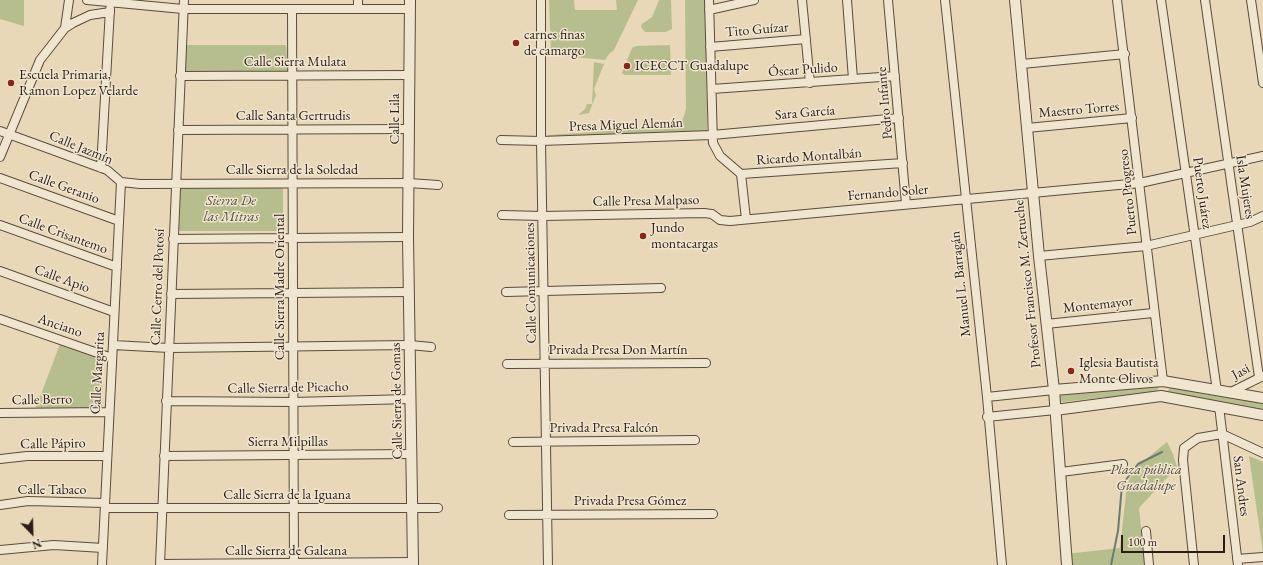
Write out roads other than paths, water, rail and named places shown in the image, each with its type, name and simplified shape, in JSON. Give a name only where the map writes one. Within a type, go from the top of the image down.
[{"type":"street","points":[[65,28],[69,0]]},
{"type":"street","points":[[88,0],[183,9],[292,9],[358,4],[410,4]]},
{"type":"street","name":"Calle Cerro del Potosí","points":[[160,565],[184,0]]},
{"type":"street","name":"Calle Comunicaciones","points":[[541,0],[541,141],[545,290],[548,565]]},
{"type":"street","points":[[709,0],[712,135],[714,148],[717,153],[741,174],[746,219]]},
{"type":"street","points":[[709,10],[754,0]]},
{"type":"street","points":[[802,0],[810,83]]},
{"type":"street","points":[[847,0],[853,79]]},
{"type":"street","name":"Pedro Infante","points":[[888,0],[906,204]]},
{"type":"street","name":"Manuel L. Barragán","points":[[945,0],[987,397],[987,417],[1002,565]]},
{"type":"street","name":"Profesor Francisco M. Zertuche","points":[[1015,0],[1039,256],[1054,390],[1067,565]]},
{"type":"street","name":"Puerto Progreso","points":[[1117,0],[1125,54],[1153,313],[1162,381]]},
{"type":"street","name":"Puerto Juárez","points":[[1161,0],[1216,391]]},
{"type":"street","name":"Isla Mujeres","points":[[1205,0],[1228,164],[1261,376]]},
{"type":"street","points":[[1251,0],[1260,45],[1263,83]]},
{"type":"street","points":[[100,168],[110,3]]},
{"type":"street","name":"Calle Lila","points":[[408,237],[410,4]]},
{"type":"street","name":"Calle Sierra Madre Oriental","points":[[292,9],[294,565]]},
{"type":"street","points":[[0,157],[8,134],[40,60],[65,28],[90,15],[110,12]]},
{"type":"street","name":"Tito Guízar","points":[[710,47],[806,39]]},
{"type":"street","points":[[1022,64],[1125,54]]},
{"type":"street","name":"Calle Sierra Mulata","points":[[180,76],[410,75]]},
{"type":"street","name":"Óscar Pulido","points":[[712,89],[895,76]]},
{"type":"street","name":"Sara García","points":[[712,135],[899,118]]},
{"type":"street","name":"Maestro Torres","points":[[1027,128],[1132,118]]},
{"type":"street","name":"Calle Santa Gertrudis","points":[[178,130],[409,129]]},
{"type":"street","name":"Calle Jazmín","points":[[0,131],[107,170],[121,182],[175,184]]},
{"type":"street","name":"Presa Miguel Alemán","points":[[501,140],[541,141],[712,135]]},
{"type":"street","name":"Fernando Soler","points":[[746,219],[1140,183],[1263,156]]},
{"type":"street","name":"Ricardo Montalbán","points":[[741,174],[903,163]]},
{"type":"street","name":"Calle Geranio","points":[[0,178],[119,221]]},
{"type":"street","name":"Calle Margarita","points":[[102,565],[121,182]]},
{"type":"street","name":"Calle Sierra de la Soledad","points":[[175,184],[409,183],[438,185]]},
{"type":"street","name":"Calle Presa Malpaso","points":[[502,215],[543,216],[704,213],[712,214],[725,221],[746,219]]},
{"type":"street","points":[[1039,256],[1146,246],[1250,222],[1263,216]]},
{"type":"street","name":"Calle Crisantemo","points":[[0,225],[116,267]]},
{"type":"street","points":[[173,239],[408,237]]},
{"type":"street","name":"Calle Sierra de Gomas","points":[[408,237],[413,564]]},
{"type":"street","name":"Calle Apio","points":[[0,271],[114,312]]},
{"type":"street","points":[[506,292],[661,288]]},
{"type":"street","points":[[171,294],[409,292]]},
{"type":"street","name":"Montemayor","points":[[1046,324],[1153,313]]},
{"type":"street","name":"Anciano","points":[[0,319],[112,358]]},
{"type":"street","points":[[113,345],[169,348],[410,345],[431,347]]},
{"type":"street","name":"Privada Presa Don Martín","points":[[507,364],[706,363]]},
{"type":"street","name":"Jasi","points":[[1231,392],[1261,376]]},
{"type":"street","points":[[987,397],[1162,381],[1263,398]]},
{"type":"street","points":[[987,417],[1162,396],[1263,415]]},
{"type":"street","name":"Calle Sierra de Picacho","points":[[166,401],[293,402],[410,399]]},
{"type":"street","name":"San Andres","points":[[1219,406],[1238,562]]},
{"type":"street","name":"Calle Berro","points":[[0,413],[109,412]]},
{"type":"street","points":[[1194,565],[1183,460],[1184,448],[1190,442],[1198,438],[1222,434],[1263,453]]},
{"type":"street","name":"Privada Presa Falcón","points":[[512,442],[695,440]]},
{"type":"street","name":"Sierra Milpillas","points":[[164,456],[411,454]]},
{"type":"street","name":"Calle Pápiro","points":[[0,459],[27,456],[107,456]]},
{"type":"street","points":[[1060,472],[1123,464]]},
{"type":"street","name":"Calle Tabaco","points":[[0,505],[28,501],[162,509]]},
{"type":"street","name":"Calle Sierra de la Iguana","points":[[162,509],[438,508]]},
{"type":"street","name":"Privada Presa Gómez","points":[[509,515],[713,514]]},
{"type":"street","points":[[1146,531],[1150,565]]},
{"type":"street","points":[[0,550],[54,545],[103,548]]},
{"type":"street","points":[[1238,562],[1263,557]]},
{"type":"street","name":"Calle Sierra de Galeana","points":[[160,565],[413,564]]},
{"type":"waterway","points":[[1111,565],[1118,531],[1122,485],[1138,464],[1162,452]]},
{"type":"place","name":"carnes finas de camargo","points":[[516,43]]},
{"type":"place","name":"ICECCT Guadalupe","points":[[627,66]]},
{"type":"place","name":"Escuela Primaria, Ramon Lopez Velarde","points":[[11,83]]},
{"type":"place","name":"Jundo montacargas","points":[[643,236]]},
{"type":"place","name":"Iglesia Bautista Monte Olivos","points":[[1071,371]]},
{"type":"park label","name":"Sierra De las Mitras","points":[[231,210]]},
{"type":"park label","name":"Plaza pública Guadalupe","points":[[1146,478]]}]
